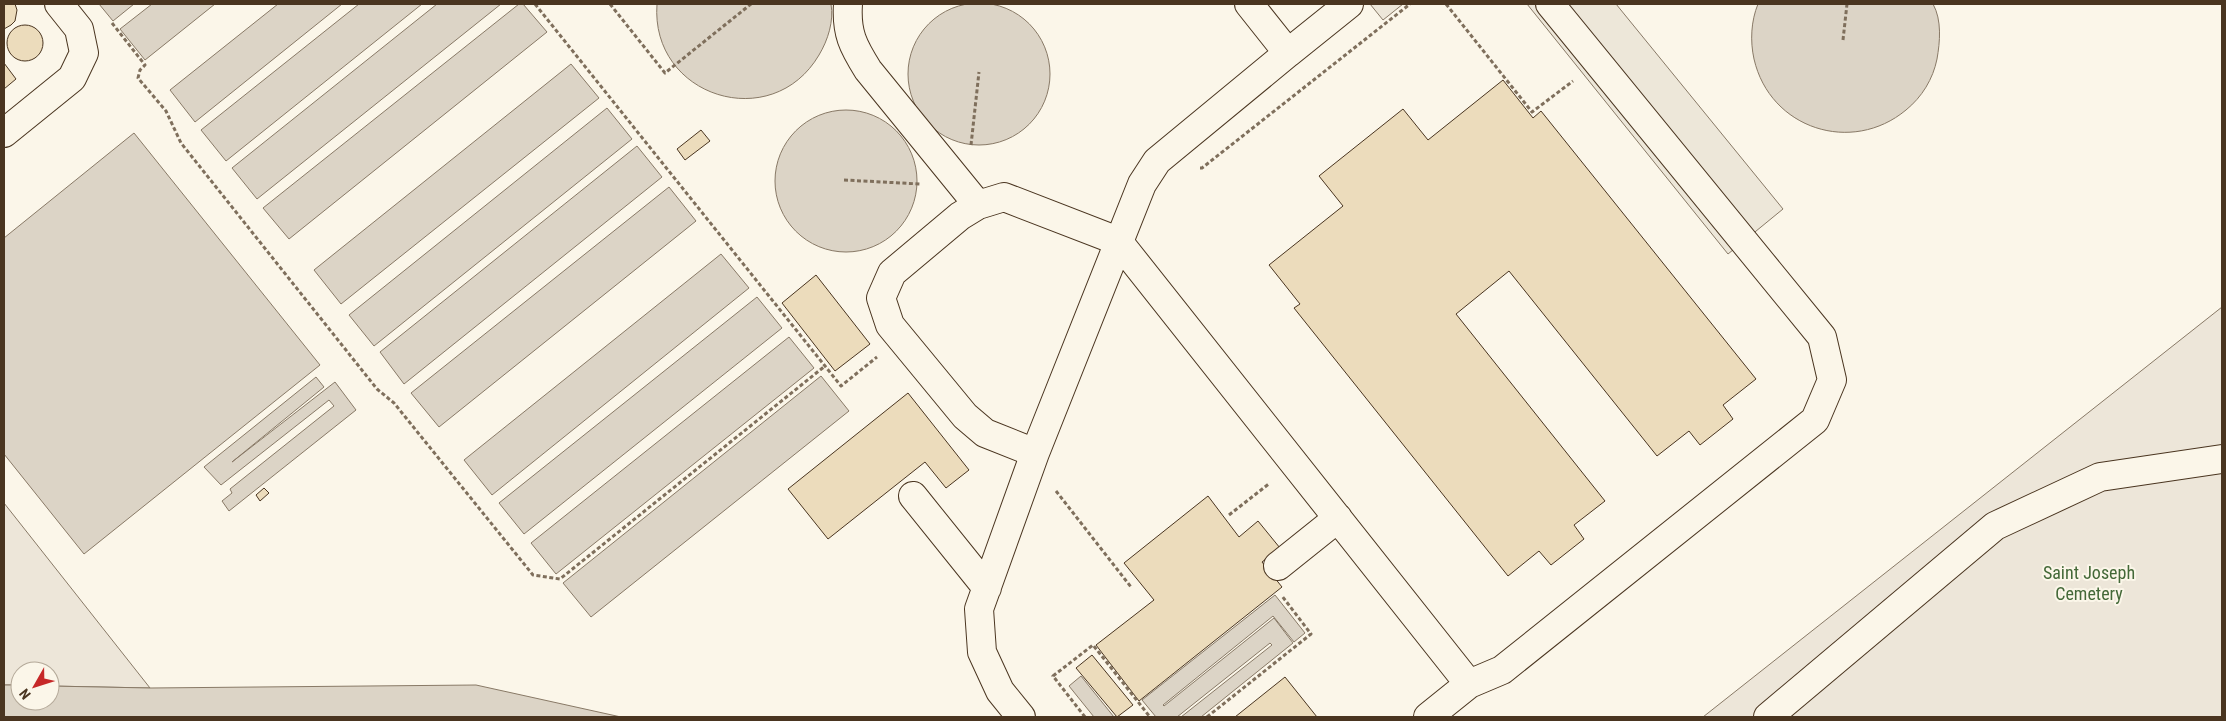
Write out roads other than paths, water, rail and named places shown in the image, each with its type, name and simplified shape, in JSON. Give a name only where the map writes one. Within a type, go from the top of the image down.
[{"type":"lane","points":[[4,133],[72,78],[84,53],[79,29],[59,4]]},
{"type":"lane","points":[[848,4],[847,23],[853,46],[868,70],[978,205]]},
{"type":"lane","points":[[1248,4],[1288,53]]},
{"type":"lane","points":[[1021,717],[1000,691],[982,652],[979,609],[1034,457],[1142,184],[1157,162],[1349,4]]},
{"type":"lane","points":[[1428,717],[1469,684],[1502,670],[1815,420],[1832,380],[1822,337],[1550,4]]},
{"type":"lane","points":[[1034,457],[985,433],[965,416],[890,324],[882,298],[892,273],[960,216],[978,205],[1004,197],[1118,241],[1469,684]]},
{"type":"lane","points":[[1768,717],[1995,526],[2100,477],[2222,459]]},
{"type":"lane","points":[[913,496],[987,588]]},
{"type":"lane","points":[[1278,566],[1338,518]]},
{"type":"park label","name":"Saint Joseph Cemetery","points":[[2089,583]]}]
